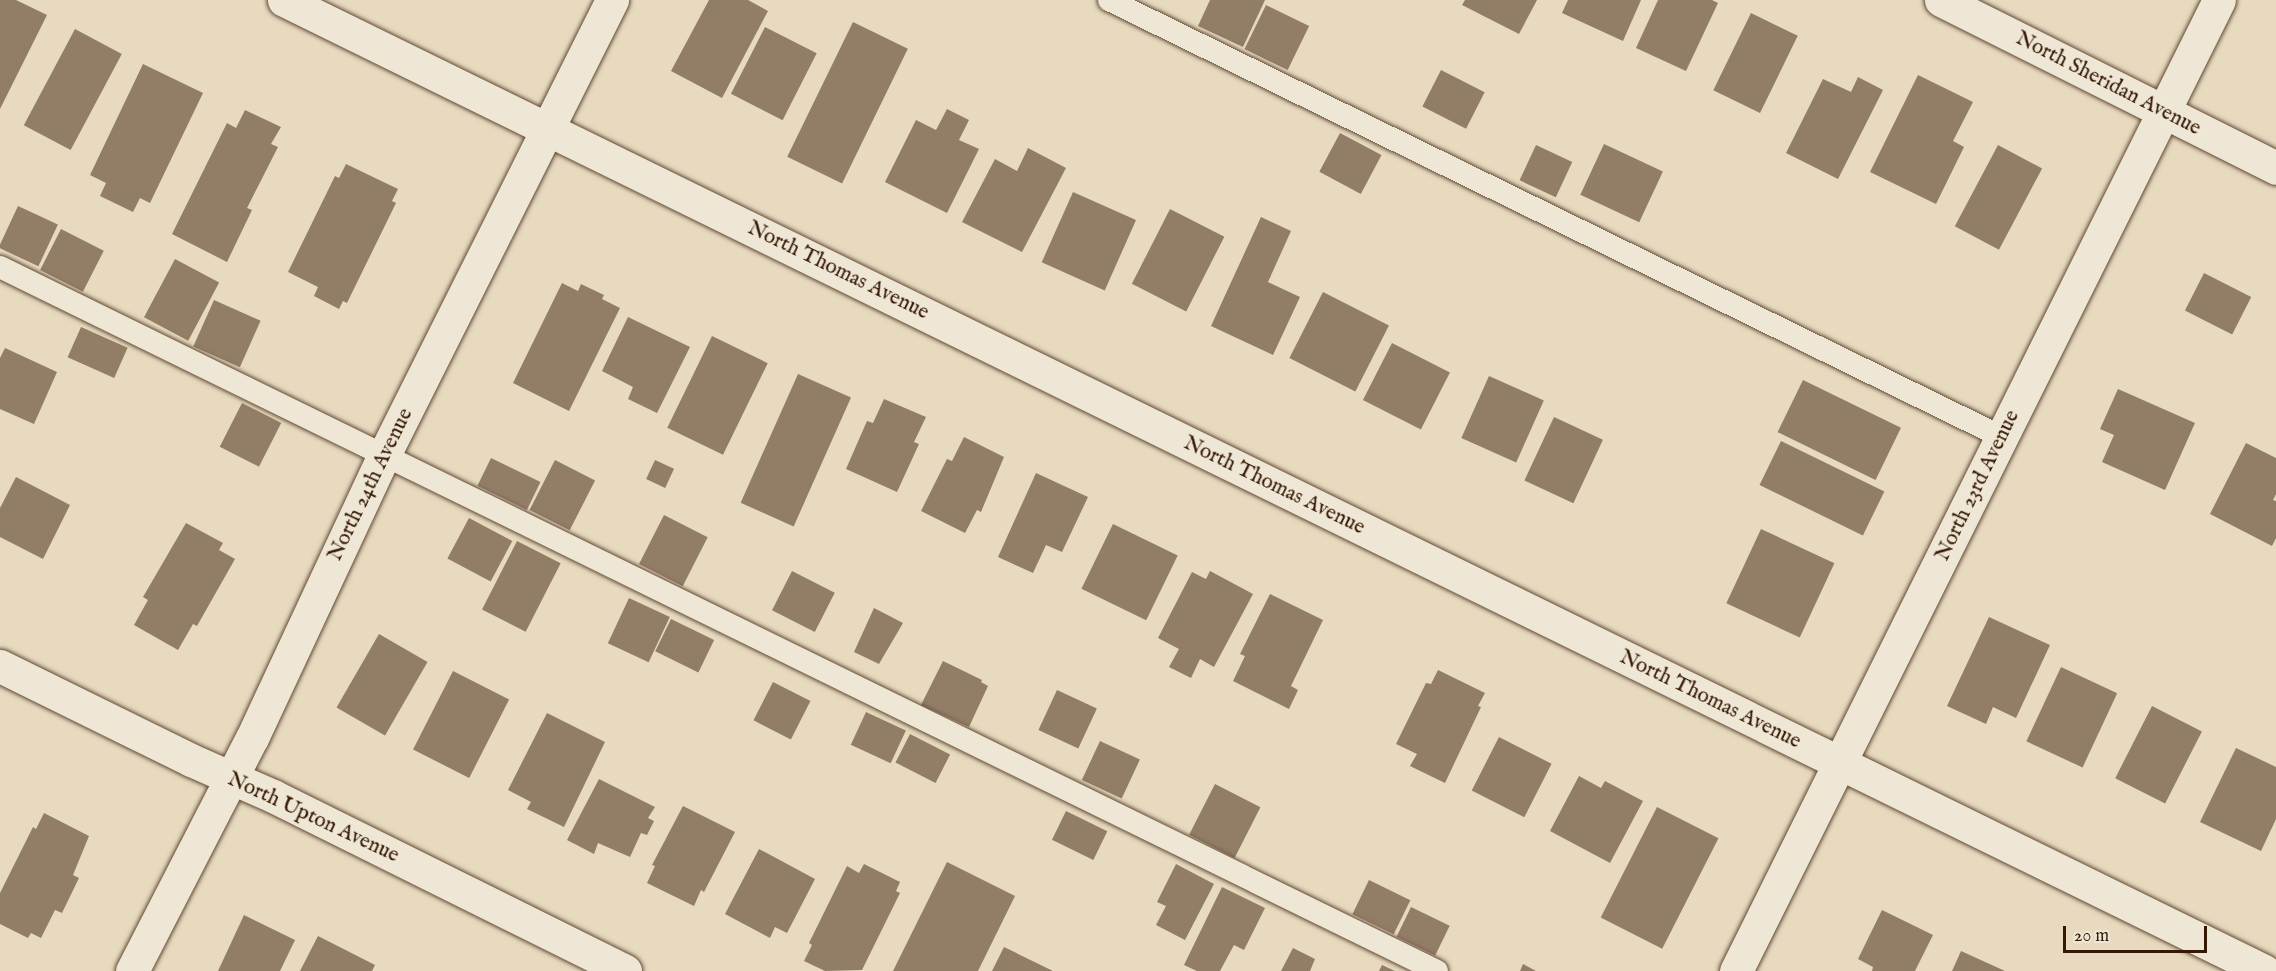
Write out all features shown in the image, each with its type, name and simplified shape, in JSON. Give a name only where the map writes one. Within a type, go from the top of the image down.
[{"type":"street","name":"North Thomas Avenue","points":[[284,0],[2264,971]]},
{"type":"street","name":"North 24th Avenue","points":[[132,971],[232,779],[384,455],[612,0]]},
{"type":"street","name":"North Sheridan Avenue","points":[[1941,0],[2276,168]]},
{"type":"street","name":"North 23rd Avenue","points":[[1736,971],[2219,0]]},
{"type":"street","name":"North Upton Avenue","points":[[0,666],[232,779],[273,796],[624,971]]},
{"type":"lane","points":[[1109,0],[2002,437]]},
{"type":"lane","points":[[0,267],[1437,971]]},
{"type":"building","points":[[0,0],[16,0],[47,15],[0,109]]},
{"type":"building","points":[[709,0],[748,0],[768,11],[722,98],[671,71]]},
{"type":"building","points":[[1210,0],[1265,0],[1243,47],[1198,26]]},
{"type":"building","points":[[1465,0],[1537,0],[1519,34],[1462,5]]},
{"type":"building","points":[[1568,0],[1641,0],[1623,41],[1562,13]]},
{"type":"building","points":[[1658,0],[1712,0],[1718,3],[1686,71],[1636,48]]},
{"type":"building","points":[[1266,5],[1309,26],[1288,70],[1245,49]]},
{"type":"building","points":[[1751,13],[1798,36],[1760,113],[1713,90]]},
{"type":"building","points":[[853,22],[908,49],[842,184],[787,157]]},
{"type":"building","points":[[765,27],[817,53],[783,120],[731,94]]},
{"type":"building","points":[[75,29],[122,54],[71,150],[24,125]]},
{"type":"building","points":[[143,64],[203,93],[150,203],[140,198],[133,212],[100,196],[106,183],[90,175]]},
{"type":"building","points":[[1441,70],[1485,92],[1466,129],[1422,107]]},
{"type":"building","points":[[1918,75],[1973,102],[1953,141],[1964,147],[1936,204],[1870,172]]},
{"type":"building","points":[[1858,77],[1883,90],[1838,179],[1786,153],[1823,79],[1851,92]]},
{"type":"building","points":[[947,109],[969,120],[959,140],[979,149],[947,213],[885,182],[916,120],[936,130]]},
{"type":"building","points":[[245,110],[281,127],[271,144],[278,147],[247,208],[252,210],[227,262],[172,234],[227,123],[236,128]]},
{"type":"building","points":[[1340,133],[1381,155],[1361,194],[1319,172]]},
{"type":"building","points":[[1604,144],[1663,171],[1639,222],[1580,195]]},
{"type":"building","points":[[1536,145],[1572,162],[1556,197],[1520,180]]},
{"type":"building","points":[[1998,145],[2042,168],[1999,250],[1955,226]]},
{"type":"building","points":[[1028,148],[1066,168],[1022,252],[962,222],[995,159],[1017,171]]},
{"type":"building","points":[[346,164],[398,189],[392,201],[396,203],[347,303],[343,301],[339,309],[314,296],[318,287],[288,272],[335,176],[339,178]]},
{"type":"building","points":[[1073,192],[1136,220],[1105,290],[1042,262]]},
{"type":"building","points":[[18,206],[58,225],[38,266],[0,248]]},
{"type":"building","points":[[1170,209],[1224,237],[1186,312],[1132,284]]},
{"type":"building","points":[[1261,217],[1291,231],[1268,282],[1300,297],[1273,355],[1211,326]]},
{"type":"building","points":[[61,229],[104,251],[83,292],[40,270]]},
{"type":"building","points":[[175,259],[219,282],[188,341],[144,317]]},
{"type":"building","points":[[2204,273],[2251,297],[2232,334],[2185,310]]},
{"type":"building","points":[[562,283],[578,291],[581,284],[604,295],[602,299],[620,308],[569,411],[513,383]]},
{"type":"building","points":[[1323,292],[1389,326],[1355,392],[1289,358]]},
{"type":"building","points":[[214,300],[261,321],[240,367],[193,347]]},
{"type":"building","points":[[628,317],[690,347],[657,413],[628,399],[633,387],[602,371]]},
{"type":"building","points":[[81,327],[128,348],[114,378],[68,357]]},
{"type":"building","points":[[712,336],[768,363],[723,455],[667,428]]},
{"type":"building","points":[[1392,343],[1450,373],[1421,430],[1363,400]]},
{"type":"building","points":[[5,348],[57,372],[34,424],[0,409],[0,358]]},
{"type":"building","points":[[798,374],[851,398],[794,526],[741,503]]},
{"type":"building","points":[[1489,376],[1544,400],[1516,463],[1461,438]]},
{"type":"building","points":[[1803,380],[1901,428],[1876,480],[1778,432]]},
{"type":"building","points":[[2118,389],[2195,423],[2165,490],[2102,462],[2114,435],[2100,429]]},
{"type":"building","points":[[884,399],[926,417],[914,442],[919,444],[897,492],[846,469],[867,421],[873,423]]},
{"type":"building","points":[[242,403],[281,423],[259,467],[220,447]]},
{"type":"building","points":[[1554,417],[1603,440],[1573,503],[1524,480]]},
{"type":"building","points":[[964,437],[1004,457],[981,512],[977,510],[965,533],[921,511],[947,459],[952,461]]},
{"type":"building","points":[[1781,441],[1884,491],[1863,535],[1760,485]]},
{"type":"building","points":[[2246,443],[2276,458],[2276,494],[2273,500],[2276,501],[2276,538],[2272,546],[2210,514]]},
{"type":"building","points":[[491,458],[540,482],[527,510],[477,486]]},
{"type":"building","points":[[555,460],[595,480],[570,530],[530,510]]},
{"type":"building","points":[[655,460],[674,469],[665,488],[646,479]]},
{"type":"building","points":[[1036,473],[1088,497],[1062,552],[1046,545],[1033,573],[998,557]]},
{"type":"building","points":[[16,477],[70,505],[43,559],[0,537],[0,508]]},
{"type":"building","points":[[664,515],[708,537],[683,586],[639,564]]},
{"type":"building","points":[[469,518],[512,541],[491,582],[447,559]]},
{"type":"building","points":[[186,523],[223,543],[219,550],[235,559],[197,626],[193,624],[178,650],[134,625],[148,600],[143,597]]},
{"type":"building","points":[[1113,524],[1178,556],[1146,620],[1081,589]]},
{"type":"building","points":[[1761,529],[1834,563],[1800,638],[1726,603]]},
{"type":"building","points":[[517,541],[561,563],[526,632],[482,610]]},
{"type":"building","points":[[792,571],[835,593],[815,632],[772,610]]},
{"type":"building","points":[[1210,571],[1253,594],[1214,667],[1200,659],[1191,678],[1169,667],[1179,649],[1158,638],[1192,572],[1206,579]]},
{"type":"building","points":[[1270,594],[1323,620],[1291,686],[1298,690],[1289,709],[1233,681],[1245,656],[1240,654]]},
{"type":"building","points":[[629,598],[670,617],[649,662],[608,643]]},
{"type":"building","points":[[874,608],[903,623],[879,664],[854,652]]},
{"type":"building","points":[[1989,617],[2050,645],[2016,718],[1993,707],[1986,724],[1947,706]]},
{"type":"building","points":[[671,619],[714,640],[698,672],[655,651]]},
{"type":"building","points":[[379,634],[427,662],[385,736],[336,708]]},
{"type":"building","points":[[943,661],[982,680],[981,682],[988,686],[969,727],[921,705]]},
{"type":"building","points":[[2061,667],[2117,693],[2083,768],[2026,741]]},
{"type":"building","points":[[1438,670],[1485,693],[1478,706],[1481,707],[1445,783],[1410,766],[1417,754],[1396,744],[1426,683],[1431,684]]},
{"type":"building","points":[[453,671],[509,700],[469,778],[413,749]]},
{"type":"building","points":[[773,682],[810,701],[791,739],[753,720]]},
{"type":"building","points":[[1057,690],[1097,709],[1078,748],[1038,730]]},
{"type":"building","points":[[2152,706],[2202,731],[2165,804],[2115,778]]},
{"type":"building","points":[[866,712],[906,731],[891,763],[851,745]]},
{"type":"building","points":[[547,713],[605,742],[564,827],[527,809],[531,802],[508,790]]},
{"type":"building","points":[[910,734],[950,754],[936,783],[895,763]]},
{"type":"building","points":[[1499,737],[1552,764],[1524,817],[1472,790]]},
{"type":"building","points":[[1100,741],[1140,760],[1122,799],[1082,780]]},
{"type":"building","points":[[2236,748],[2276,767],[2276,819],[2261,851],[2200,822]]},
{"type":"building","points":[[1579,776],[1601,788],[1605,781],[1643,801],[1610,863],[1550,831]]},
{"type":"building","points":[[599,779],[655,807],[648,818],[654,821],[647,835],[641,833],[630,857],[598,843],[594,854],[567,840]]},
{"type":"building","points":[[1215,784],[1260,807],[1235,858],[1189,835]]},
{"type":"building","points":[[683,806],[735,832],[704,892],[701,890],[694,906],[647,883],[655,866],[652,865]]},
{"type":"building","points":[[1657,807],[1718,838],[1662,949],[1601,917]]},
{"type":"building","points":[[1066,811],[1107,831],[1093,860],[1052,840]]},
{"type":"building","points":[[44,813],[89,836],[73,875],[79,878],[62,913],[55,910],[41,938],[31,933],[28,938],[0,924],[0,893],[33,827],[36,829]]},
{"type":"building","points":[[759,849],[815,879],[787,933],[775,927],[770,938],[725,914]]},
{"type":"building","points":[[947,862],[1015,896],[978,971],[893,971]]},
{"type":"building","points":[[864,864],[900,882],[896,891],[900,893],[862,970],[825,971],[804,961],[812,945],[809,943],[847,866],[859,873]]},
{"type":"building","points":[[1176,864],[1214,884],[1185,940],[1156,925],[1166,906],[1157,902]]},
{"type":"building","points":[[1369,880],[1410,900],[1394,934],[1352,914]]},
{"type":"building","points":[[1222,887],[1265,908],[1244,950],[1234,945],[1220,971],[1197,971],[1184,965]]},
{"type":"building","points":[[1411,907],[1450,926],[1435,956],[1397,937]]},
{"type":"building","points":[[1882,910],[1933,935],[1915,971],[1872,971],[1873,967],[1858,959]]},
{"type":"building","points":[[244,915],[295,940],[280,971],[218,971]]},
{"type":"building","points":[[318,936],[375,965],[372,971],[300,971]]},
{"type":"building","points":[[1004,947],[1053,971],[992,971]]},
{"type":"building","points":[[1293,948],[1315,959],[1310,971],[1281,971]]},
{"type":"building","points":[[1961,951],[2005,971],[1952,971]]},
{"type":"building","points":[[1523,964],[1536,971],[1520,971]]},
{"type":"building","points":[[1382,965],[1395,971],[1379,971]]}]
